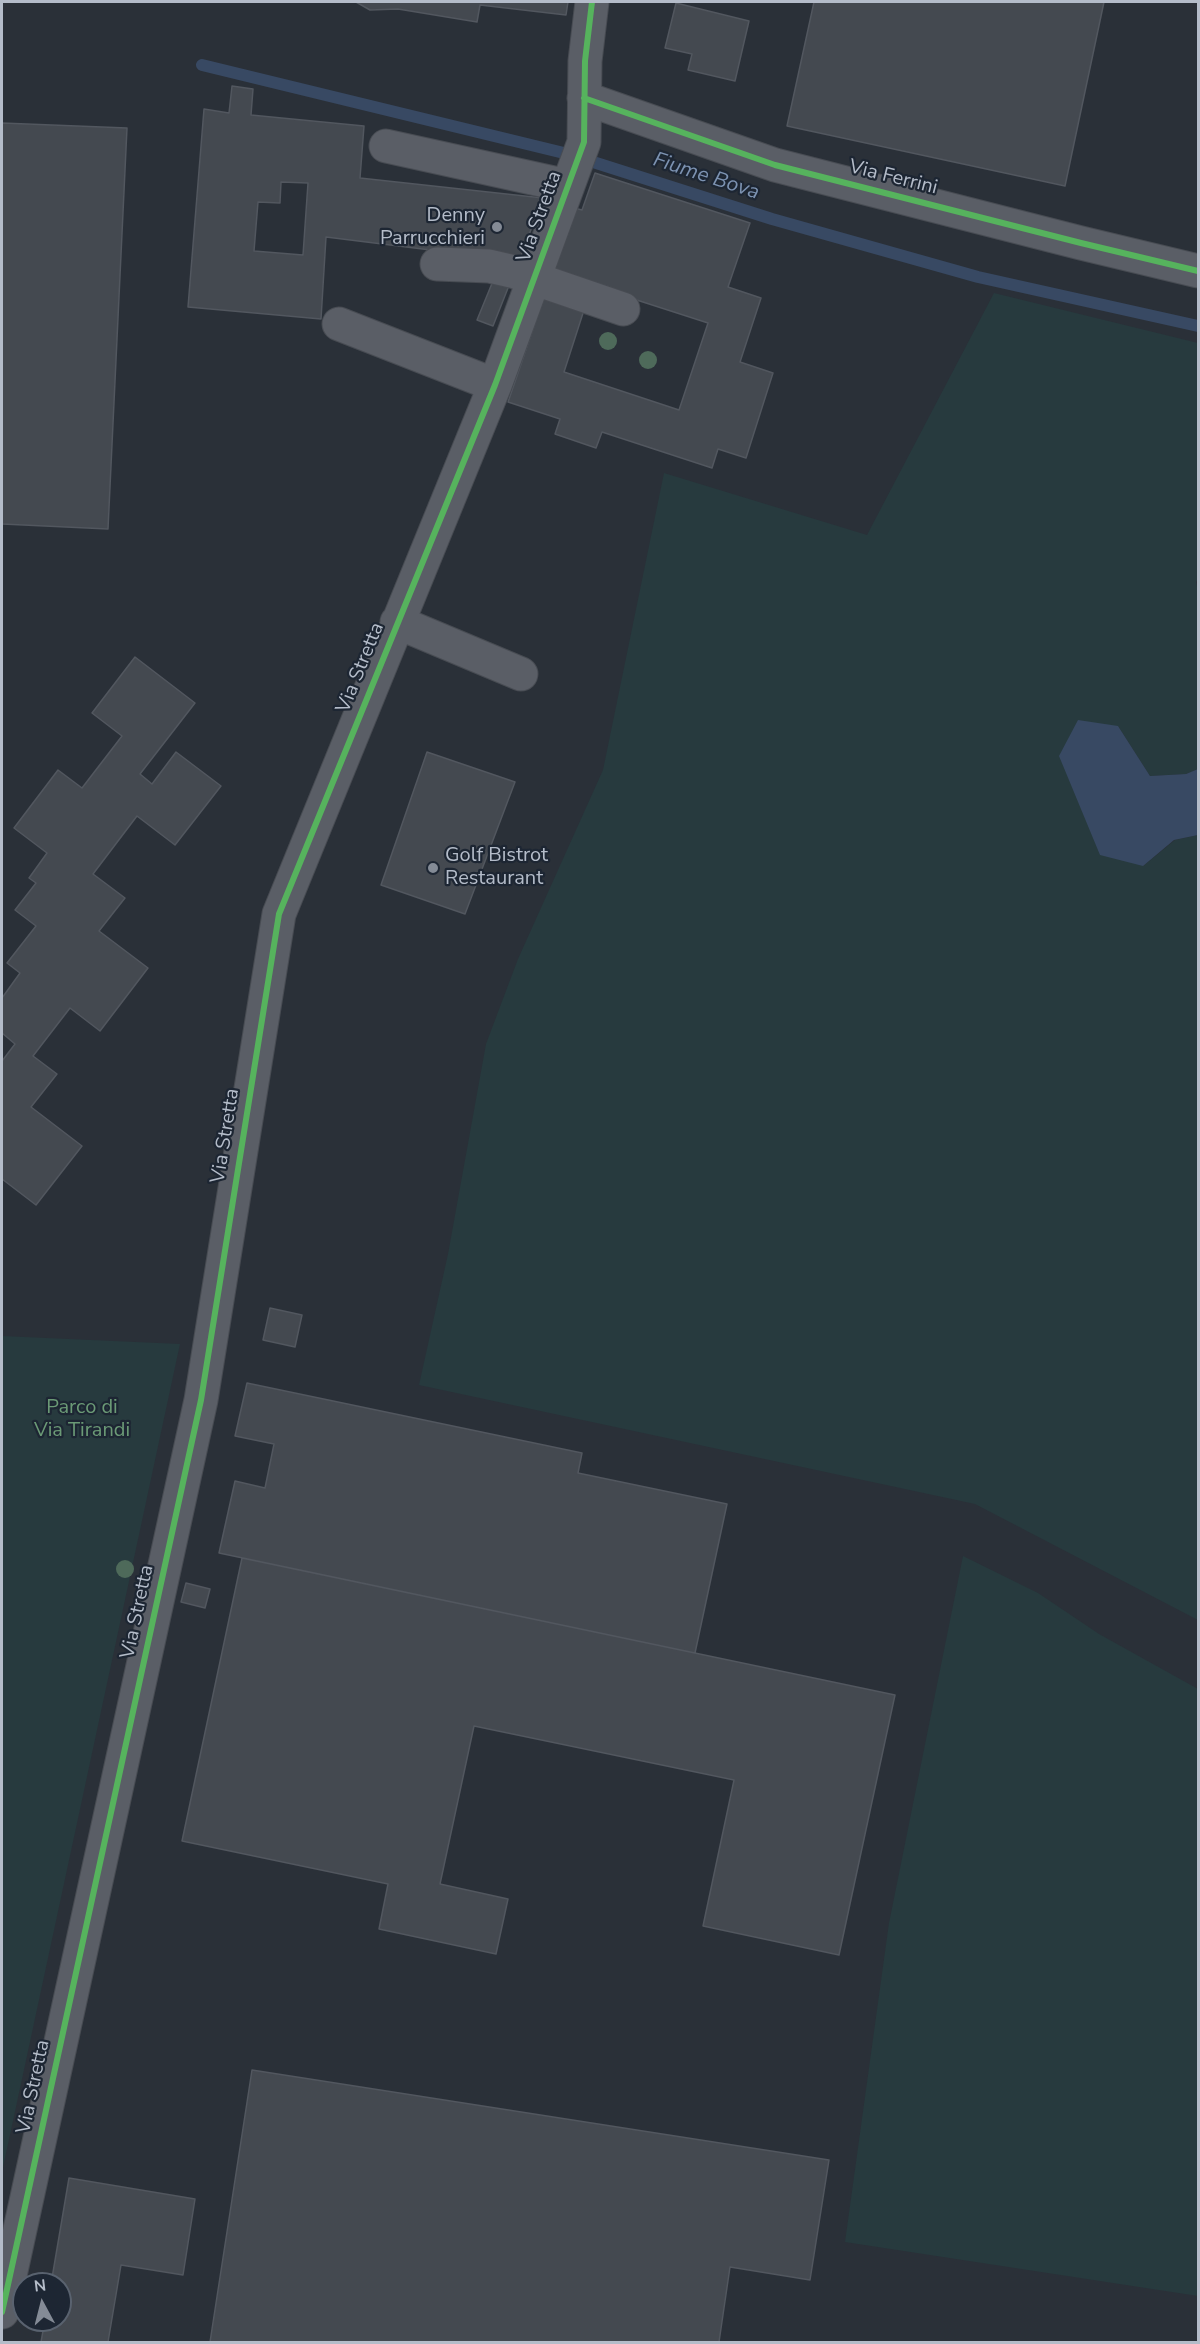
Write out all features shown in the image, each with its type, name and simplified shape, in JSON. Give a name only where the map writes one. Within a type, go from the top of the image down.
[{"type":"street","name":"Via Stretta","points":[[2,2312],[201,1400],[279,914],[495,386],[584,142],[584,98],[592,2]]},
{"type":"street","name":"Via Ferrini","points":[[584,98],[775,165],[1198,271]]},
{"type":"street","name":"Via Stretta","points":[[386,146],[568,186]]},
{"type":"street","points":[[437,264],[489,266],[535,278],[623,309]]},
{"type":"street","points":[[339,324],[495,386]]},
{"type":"street","points":[[397,622],[521,674]]},
{"type":"green space","points":[[994,293],[1198,343],[1198,579],[1196,582],[1198,591],[1198,769],[1186,774],[1150,776],[1118,726],[1143,866],[1175,840],[1198,835],[1198,1620],[975,1504],[419,1385],[448,1254],[486,1044],[518,959],[603,770],[664,473],[867,535]]},
{"type":"green space","name":"Parco di Via Tirandi","points":[[2,1336],[180,1344],[2,2172]]},
{"type":"green space","points":[[963,1556],[1038,1593],[1099,1634],[1198,1689],[1198,2296],[845,2242],[889,1923]]},
{"type":"water","points":[[1078,720],[1118,726],[1150,776],[1186,774],[1198,769],[1198,835],[1174,840],[1143,866],[1100,855],[1059,756]]},
{"type":"building","points":[[356,2],[568,2],[566,15],[480,5],[477,22],[398,9],[370,10]]},
{"type":"building","points":[[814,2],[1104,2],[1065,186],[787,126]]},
{"type":"building","points":[[676,3],[749,21],[735,81],[688,70],[692,54],[665,48]]},
{"type":"building","points":[[232,86],[253,89],[251,115],[364,126],[360,178],[543,198],[519,261],[326,237],[321,319],[188,307],[204,109],[229,113]],"holes":[[[281,182],[308,183],[303,255],[254,251],[258,202],[280,203]]]},
{"type":"building","points":[[2,123],[127,128],[108,529],[2,524]]},
{"type":"building","points":[[595,173],[750,223],[728,287],[761,298],[740,362],[773,373],[746,458],[718,449],[712,468],[602,432],[596,448],[555,434],[560,419],[508,402],[545,294],[585,307],[564,372],[679,410],[708,323],[553,273],[574,208],[582,210]]},
{"type":"building","points":[[495,276],[510,283],[493,326],[477,320]]},
{"type":"building","points":[[135,657],[195,703],[140,774],[152,784],[176,752],[221,786],[175,845],[137,816],[93,874],[125,898],[99,931],[148,968],[100,1031],[70,1008],[33,1056],[57,1074],[31,1107],[82,1146],[36,1205],[2,1179],[2,1061],[15,1044],[2,1033],[2,998],[20,973],[7,963],[36,926],[15,910],[36,883],[29,878],[47,853],[14,828],[58,770],[82,788],[122,736],[92,713]]},
{"type":"building","points":[[427,752],[515,782],[465,914],[381,885]]},
{"type":"building","points":[[270,1308],[302,1315],[295,1347],[263,1340]]},
{"type":"building","points":[[247,1383],[582,1453],[578,1473],[727,1504],[695,1653],[219,1553],[235,1481],[265,1488],[274,1444],[235,1436]]},
{"type":"building","points":[[242,1558],[895,1695],[839,1955],[703,1926],[734,1780],[474,1726],[440,1884],[508,1899],[496,1954],[379,1929],[388,1884],[182,1841]]},
{"type":"building","points":[[186,1583],[210,1589],[205,1608],[181,1602]]},
{"type":"building","points":[[252,2070],[829,2160],[810,2280],[730,2267],[719,2342],[210,2342]]},
{"type":"building","points":[[69,2178],[195,2199],[183,2275],[121,2265],[108,2342],[41,2342],[43,2332],[72,2332],[72,2272],[53,2272]]},
{"type":"waterway","name":"Fiume Bova","points":[[202,65],[568,154],[772,219],[978,277],[1198,326]]},
{"type":"cycle path","points":[[2,2312],[201,1400],[279,914],[495,385],[584,142],[585,61],[592,2]]},
{"type":"cycle path","points":[[584,98],[775,165],[1198,271]]},
{"type":"place","name":"Denny Parrucchieri","points":[[497,227]]},
{"type":"place","name":"Golf Bistrot Restaurant","points":[[433,868]]}]
